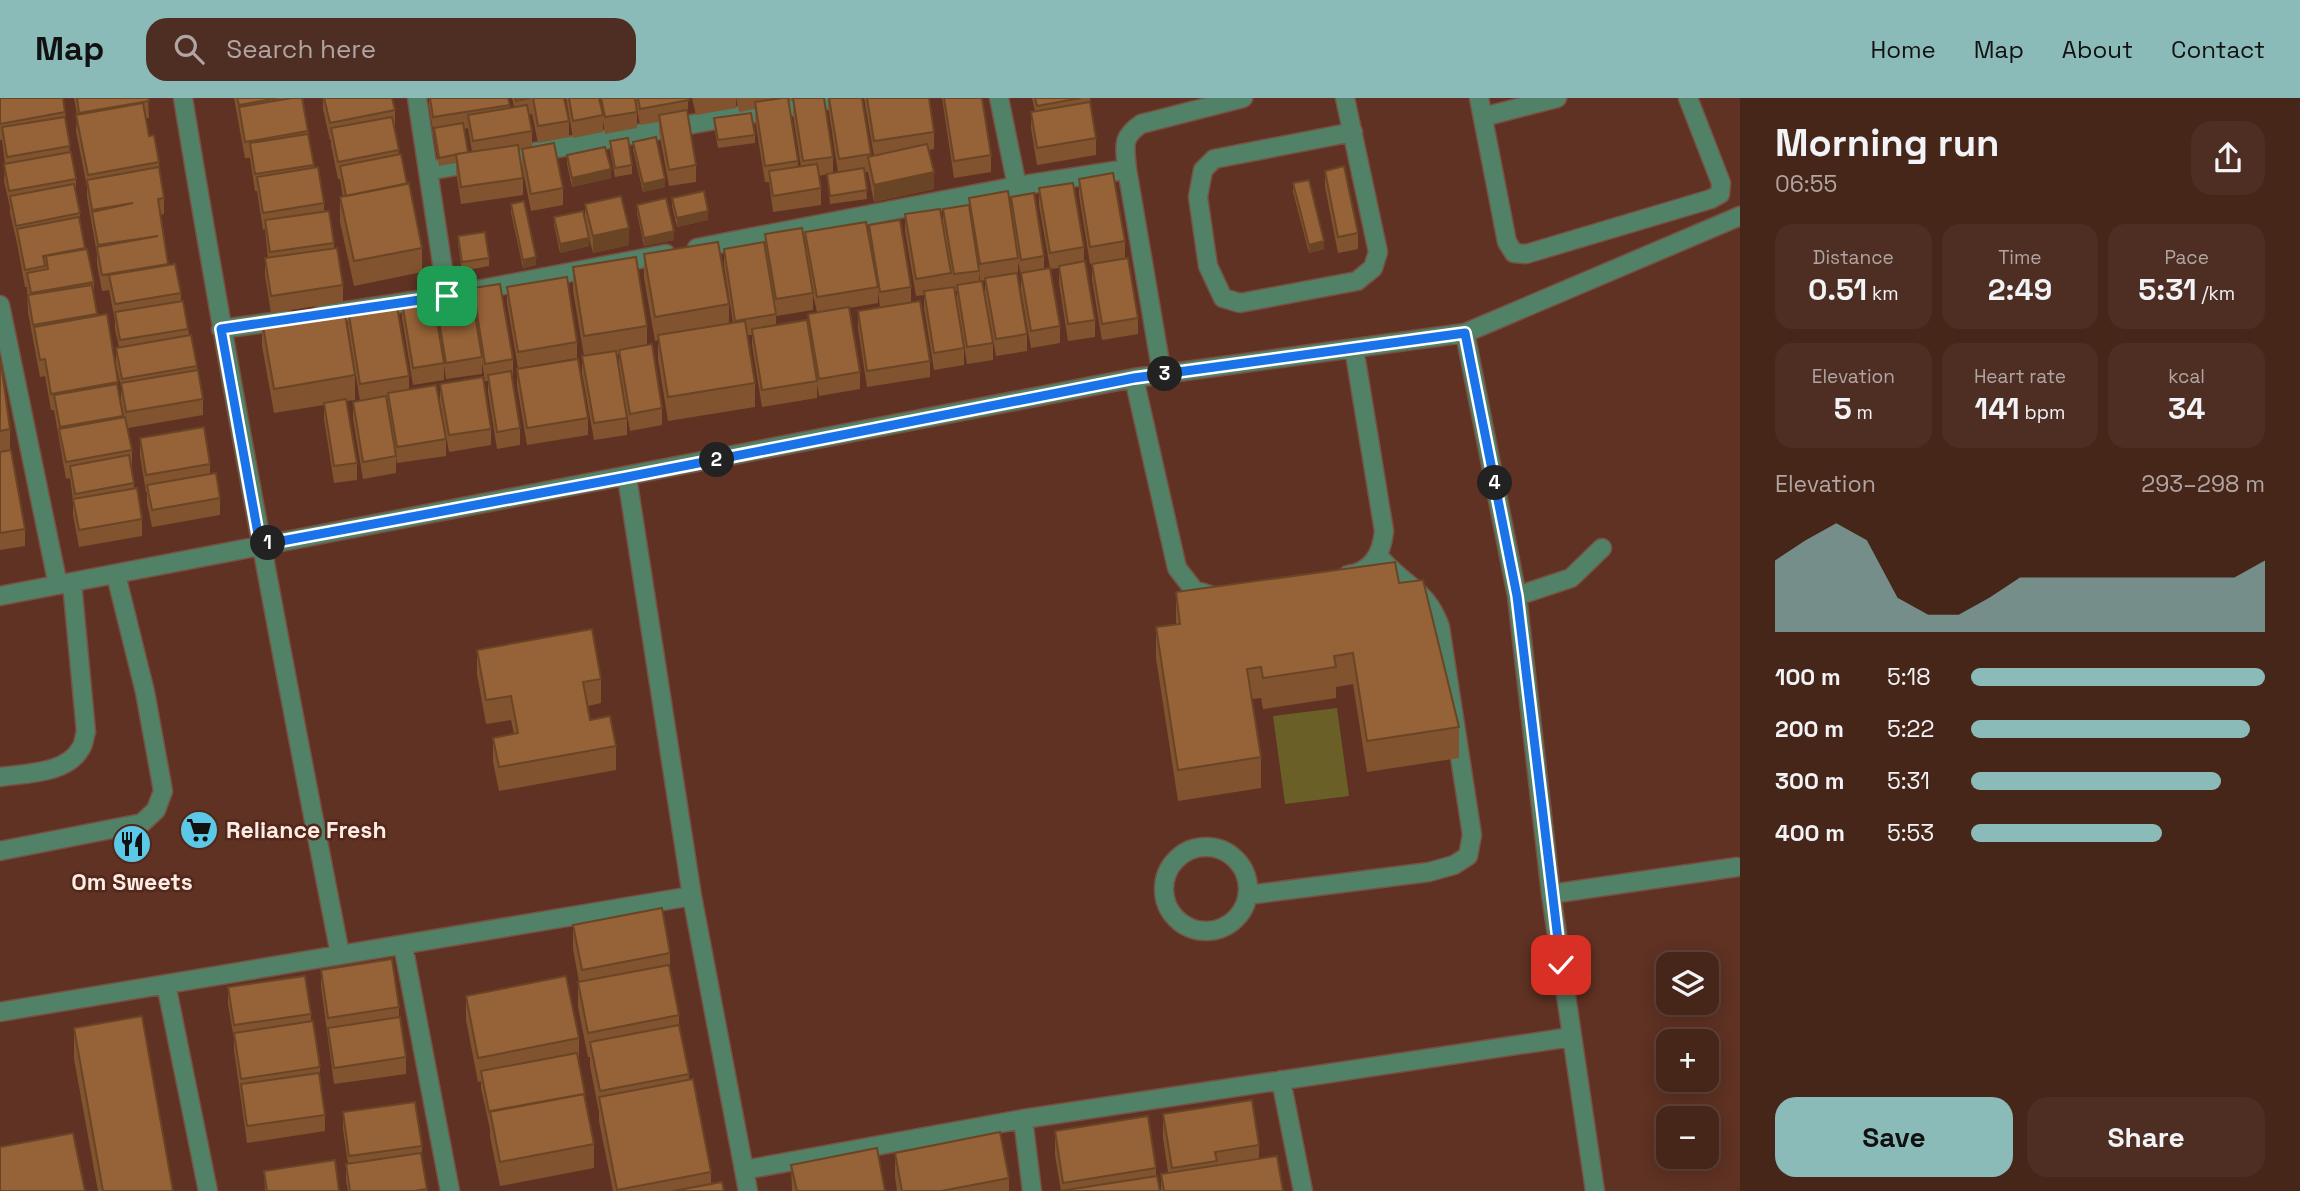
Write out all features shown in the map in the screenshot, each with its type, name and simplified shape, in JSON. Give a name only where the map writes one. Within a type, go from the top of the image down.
[{"type":"street","points":[[183,98],[260,545],[340,954]]},
{"type":"street","points":[[416,98],[447,296]]},
{"type":"street","points":[[428,172],[839,98]]},
{"type":"street","points":[[999,98],[1017,186]]},
{"type":"street","points":[[1162,374],[1127,169],[1125,142],[1129,132],[1141,124],[1242,98]]},
{"type":"street","points":[[1345,98],[1353,132],[1378,252],[1373,268],[1357,281],[1240,303],[1223,298],[1208,266],[1198,197],[1203,170],[1214,159],[1353,132]]},
{"type":"street","points":[[1479,98],[1507,242],[1514,253],[1526,254],[1711,200],[1720,194],[1721,183],[1688,98]]},
{"type":"street","points":[[1483,117],[1557,98]]},
{"type":"street","points":[[221,329],[447,296],[1017,186],[1127,169]]},
{"type":"street","points":[[0,596],[1134,378],[1465,333],[1740,216]]},
{"type":"street","points":[[0,305],[3,331],[65,584],[86,732],[82,748],[70,761],[50,769],[0,777]]},
{"type":"street","points":[[1465,333],[1517,596],[1551,894],[1595,1191]]},
{"type":"street","points":[[1329,578],[1356,574],[1369,566],[1383,547],[1384,531],[1354,348]]},
{"type":"street","points":[[1134,378],[1177,568],[1194,590],[1209,597],[1236,593]]},
{"type":"street","points":[[627,477],[692,896],[748,1191]]},
{"type":"street","points":[[1517,596],[1571,578],[1602,548]]},
{"type":"street","points":[[1248,895],[1429,872],[1454,865],[1468,856],[1472,835],[1440,627],[1433,608],[1424,597],[1399,578],[1378,556]]},
{"type":"street","points":[[0,851],[142,823],[156,810],[163,791],[145,692],[116,575]]},
{"type":"street","points":[[1199,848],[1215,849],[1230,855],[1242,867],[1248,882],[1248,895],[1241,913],[1229,925],[1214,931],[1198,930],[1182,924],[1171,912],[1165,897],[1165,881],[1171,866],[1183,854],[1199,848]]},
{"type":"street","points":[[1551,894],[1737,867]]},
{"type":"street","points":[[0,1012],[692,896]]},
{"type":"street","points":[[403,945],[450,1191]]},
{"type":"street","points":[[166,984],[208,1191]]},
{"type":"street","points":[[744,1170],[1023,1119],[1571,1037]]},
{"type":"street","points":[[1281,1080],[1304,1191]]},
{"type":"street","points":[[1023,1119],[1032,1191]]},
{"type":"shaded area","points":[[1337,708],[1349,796],[1285,804],[1273,716]]},
{"type":"building","points":[[0,98],[63,98],[65,112],[0,124]]},
{"type":"building","points":[[77,98],[148,98],[149,101],[79,113]]},
{"type":"building","points":[[237,98],[278,98],[239,105]]},
{"type":"building","points":[[302,98],[308,131],[245,142],[239,107]]},
{"type":"building","points":[[324,98],[392,98],[395,110],[330,123]]},
{"type":"building","points":[[430,98],[508,98],[510,105],[433,117]]},
{"type":"building","points":[[533,98],[564,98],[569,121],[538,126]]},
{"type":"building","points":[[569,98],[599,98],[603,115],[573,121]]},
{"type":"building","points":[[601,98],[635,98],[637,112],[605,117]]},
{"type":"building","points":[[638,98],[688,98],[689,100],[640,109]]},
{"type":"building","points":[[788,98],[798,161],[765,166],[755,102]]},
{"type":"building","points":[[793,98],[824,98],[833,157],[803,161]]},
{"type":"building","points":[[829,98],[862,98],[871,154],[839,159]]},
{"type":"building","points":[[867,98],[929,98],[934,132],[874,141]]},
{"type":"building","points":[[944,98],[982,98],[991,155],[954,161]]},
{"type":"building","points":[[1035,98],[1081,98],[1037,106]]},
{"type":"building","points":[[1090,102],[1096,138],[1037,148],[1031,112]]},
{"type":"building","points":[[143,103],[149,136],[154,135],[159,162],[88,175],[76,115]]},
{"type":"building","points":[[527,105],[532,131],[473,141],[468,115]]},
{"type":"building","points":[[687,110],[696,165],[669,170],[659,115]]},
{"type":"building","points":[[751,113],[755,135],[718,140],[714,118]]},
{"type":"building","points":[[65,117],[70,146],[7,157],[2,127]]},
{"type":"building","points":[[392,117],[399,150],[338,162],[331,128]]},
{"type":"building","points":[[463,123],[468,152],[439,158],[434,128]]},
{"type":"building","points":[[308,134],[314,165],[255,174],[250,143]]},
{"type":"building","points":[[656,137],[665,179],[643,184],[633,142]]},
{"type":"building","points":[[628,138],[632,165],[615,168],[610,141]]},
{"type":"building","points":[[554,143],[563,188],[531,194],[522,149]]},
{"type":"building","points":[[927,144],[934,172],[874,185],[868,157]]},
{"type":"building","points":[[518,145],[523,178],[461,187],[456,154]]},
{"type":"building","points":[[605,147],[611,169],[572,178],[567,155]]},
{"type":"building","points":[[71,152],[76,179],[9,191],[4,164]]},
{"type":"building","points":[[401,154],[407,184],[346,196],[340,166]]},
{"type":"building","points":[[817,164],[821,188],[773,196],[769,171]]},
{"type":"building","points":[[1344,166],[1358,233],[1338,237],[1325,171]]},
{"type":"building","points":[[159,167],[164,198],[158,199],[168,264],[102,275],[97,247],[158,236],[98,245],[92,212],[133,203],[92,210],[87,180]]},
{"type":"building","points":[[318,167],[324,203],[263,213],[257,177]]},
{"type":"building","points":[[864,168],[867,190],[830,196],[827,174]]},
{"type":"building","points":[[1113,173],[1125,241],[1090,247],[1079,179]]},
{"type":"building","points":[[1309,180],[1324,241],[1309,245],[1293,183]]},
{"type":"building","points":[[409,183],[422,248],[354,261],[340,197]]},
{"type":"building","points":[[1073,183],[1084,247],[1050,253],[1039,188]]},
{"type":"building","points":[[74,184],[80,213],[16,226],[10,196]]},
{"type":"building","points":[[704,191],[708,211],[677,218],[672,198]]},
{"type":"building","points":[[1008,191],[1018,258],[980,264],[969,198]]},
{"type":"building","points":[[1034,193],[1044,256],[1021,260],[1011,197]]},
{"type":"building","points":[[621,196],[629,228],[593,236],[585,204]]},
{"type":"building","points":[[666,198],[674,231],[644,238],[637,205]]},
{"type":"building","points":[[524,201],[536,257],[523,260],[511,204]]},
{"type":"building","points":[[969,205],[979,271],[954,274],[943,209]]},
{"type":"building","points":[[940,209],[951,273],[916,279],[905,214]]},
{"type":"building","points":[[329,211],[334,243],[270,252],[265,220]]},
{"type":"building","points":[[583,211],[589,238],[560,244],[554,217]]},
{"type":"building","points":[[79,217],[85,248],[43,256],[45,266],[25,270],[17,229]]},
{"type":"building","points":[[900,220],[911,287],[880,292],[869,225]]},
{"type":"building","points":[[866,222],[878,287],[817,297],[805,232]]},
{"type":"building","points":[[802,228],[813,293],[776,299],[765,234]]},
{"type":"building","points":[[485,232],[489,258],[462,262],[458,236]]},
{"type":"building","points":[[718,242],[729,304],[655,317],[644,254]]},
{"type":"building","points":[[764,242],[776,314],[735,321],[724,249]]},
{"type":"building","points":[[337,248],[343,285],[271,296],[265,258]]},
{"type":"building","points":[[87,249],[94,282],[31,293],[27,273],[48,269],[46,256]]},
{"type":"building","points":[[636,257],[647,326],[584,336],[573,267]]},
{"type":"building","points":[[1128,258],[1138,318],[1102,324],[1092,264]]},
{"type":"building","points":[[1085,261],[1095,320],[1068,324],[1059,266]]},
{"type":"building","points":[[175,264],[181,293],[115,304],[109,275]]},
{"type":"building","points":[[1050,268],[1060,326],[1031,331],[1021,273]]},
{"type":"building","points":[[1017,273],[1027,334],[996,339],[985,278]]},
{"type":"building","points":[[567,277],[577,342],[518,352],[507,287]]},
{"type":"building","points":[[982,281],[993,343],[967,347],[957,285]]},
{"type":"building","points":[[500,284],[513,359],[485,364],[473,288]]},
{"type":"building","points":[[92,285],[97,314],[33,325],[28,295]]},
{"type":"building","points":[[954,287],[964,348],[934,353],[924,291]]},
{"type":"building","points":[[471,291],[482,357],[446,363],[435,297]]},
{"type":"building","points":[[433,297],[444,363],[413,368],[402,302]]},
{"type":"building","points":[[183,301],[188,329],[120,340],[115,312]]},
{"type":"building","points":[[396,301],[409,376],[360,384],[348,309]]},
{"type":"building","points":[[920,301],[930,361],[867,371],[858,311]]},
{"type":"building","points":[[849,307],[860,372],[819,379],[808,314]]},
{"type":"building","points":[[344,308],[355,375],[274,389],[262,321]]},
{"type":"building","points":[[107,314],[118,382],[51,394],[45,359],[40,360],[34,327]]},
{"type":"building","points":[[807,320],[817,381],[762,390],[752,329]]},
{"type":"building","points":[[745,321],[755,383],[668,397],[658,335]]},
{"type":"building","points":[[191,335],[197,366],[122,379],[116,348]]},
{"type":"building","points":[[652,344],[662,408],[630,414],[619,350]]},
{"type":"building","points":[[616,351],[627,418],[594,423],[582,356]]},
{"type":"building","points":[[0,356],[10,429],[0,431]]},
{"type":"building","points":[[578,359],[588,418],[527,428],[517,369]]},
{"type":"building","points":[[198,370],[203,399],[126,412],[121,383]]},
{"type":"building","points":[[511,371],[520,428],[497,432],[488,375]]},
{"type":"building","points":[[483,377],[491,429],[449,435],[440,384]]},
{"type":"building","points":[[117,384],[123,416],[60,427],[54,395]]},
{"type":"building","points":[[436,385],[446,439],[397,447],[388,393]]},
{"type":"building","points":[[386,396],[396,456],[363,462],[353,402]]},
{"type":"building","points":[[346,399],[357,463],[334,466],[324,403]]},
{"type":"building","points":[[125,417],[132,450],[66,462],[59,429]]},
{"type":"building","points":[[204,427],[210,464],[146,475],[140,438]]},
{"type":"building","points":[[11,450],[25,529],[0,533],[0,452]]},
{"type":"building","points":[[129,455],[134,483],[75,494],[70,466]]},
{"type":"building","points":[[216,473],[220,498],[152,510],[147,485]]},
{"type":"building","points":[[137,488],[142,519],[79,530],[73,499]]},
{"type":"building","points":[[1395,562],[1399,583],[1423,580],[1459,727],[1367,741],[1353,653],[1334,656],[1336,667],[1263,678],[1261,667],[1247,669],[1261,757],[1178,770],[1156,627],[1180,624],[1176,592]]},
{"type":"building","points":[[592,629],[601,679],[583,682],[590,720],[610,716],[616,746],[499,767],[493,738],[518,733],[511,696],[486,700],[477,650]]},
{"type":"building","points":[[662,908],[670,953],[582,970],[573,925]]},
{"type":"building","points":[[392,959],[399,1007],[328,1018],[321,970]]},
{"type":"building","points":[[669,965],[679,1015],[588,1033],[578,982]]},
{"type":"building","points":[[305,976],[311,1014],[234,1025],[228,987]]},
{"type":"building","points":[[566,976],[579,1038],[478,1058],[466,996]]},
{"type":"building","points":[[142,1016],[173,1191],[103,1191],[74,1028]]},
{"type":"building","points":[[400,1017],[406,1057],[334,1068],[328,1028]]},
{"type":"building","points":[[313,1021],[320,1067],[241,1079],[234,1033]]},
{"type":"building","points":[[679,1025],[689,1074],[600,1091],[590,1042]]},
{"type":"building","points":[[577,1053],[585,1094],[489,1112],[481,1071]]},
{"type":"building","points":[[319,1073],[325,1115],[247,1126],[241,1084]]},
{"type":"building","points":[[693,1079],[711,1172],[617,1190],[599,1097]]},
{"type":"building","points":[[584,1094],[594,1144],[500,1162],[490,1111]]},
{"type":"building","points":[[1252,1100],[1259,1145],[1215,1152],[1217,1161],[1172,1168],[1163,1114]]},
{"type":"building","points":[[415,1102],[422,1146],[349,1156],[343,1112]]},
{"type":"building","points":[[1148,1116],[1156,1168],[1063,1183],[1055,1131]]},
{"type":"building","points":[[1000,1132],[1009,1178],[941,1191],[902,1191],[895,1153]]},
{"type":"building","points":[[73,1133],[85,1191],[0,1191],[0,1147]]},
{"type":"building","points":[[877,1148],[885,1191],[797,1191],[791,1165]]},
{"type":"building","points":[[421,1153],[427,1189],[350,1191],[346,1164]]},
{"type":"building","points":[[1277,1156],[1283,1191],[1164,1191],[1161,1174]]},
{"type":"building","points":[[335,1160],[339,1191],[267,1191],[264,1171]]},
{"type":"building","points":[[1157,1176],[1160,1191],[1060,1191]]},
{"type":"building","points":[[722,1182],[724,1191],[673,1191]]},
{"type":"place","name":"Reliance Fresh","points":[[199,830]]},
{"type":"place","name":"Om Sweets","points":[[132,844]]},
{"type":"route","points":[[447,296],[221,329],[260,545],[1134,378],[1465,333],[1517,596],[1561,965]]}]
